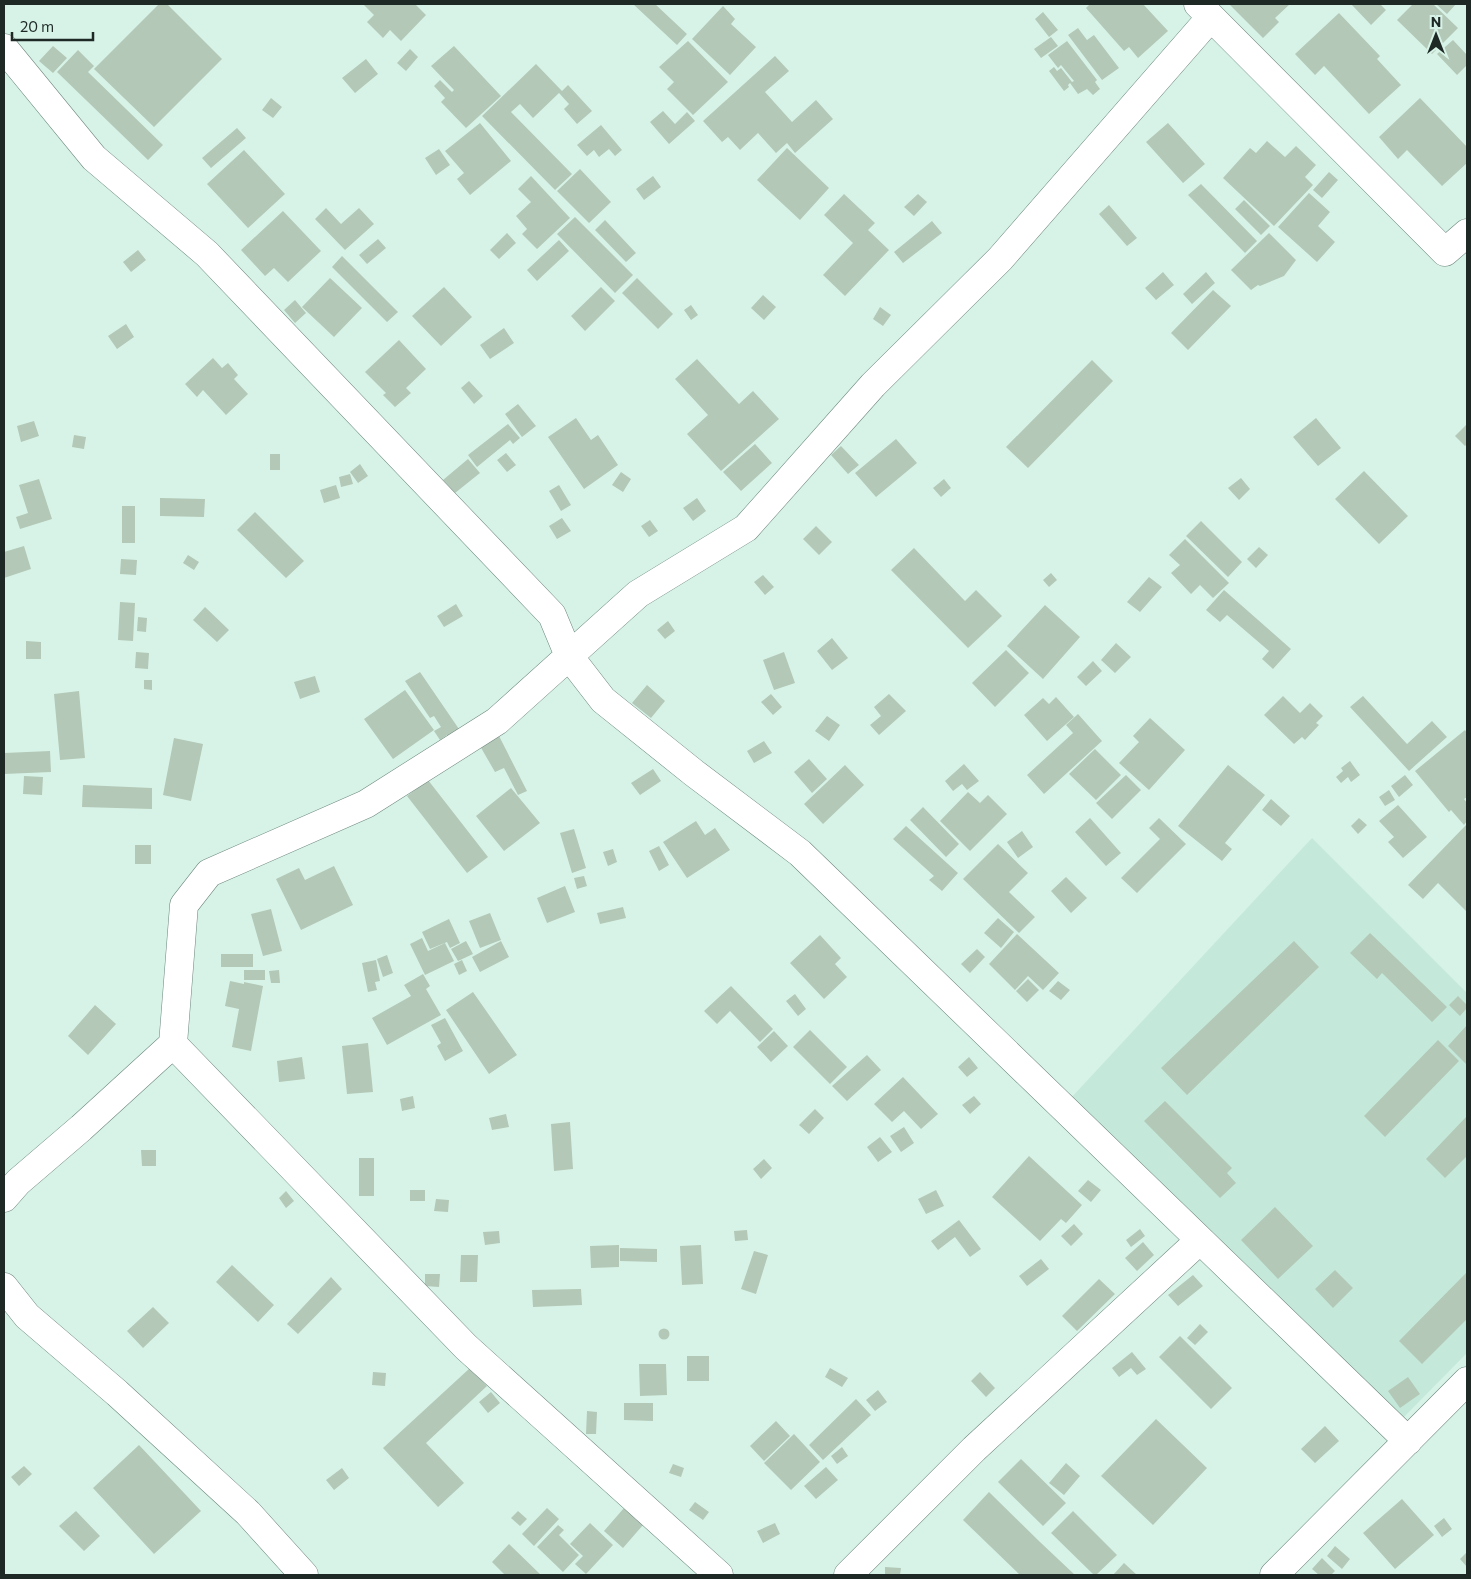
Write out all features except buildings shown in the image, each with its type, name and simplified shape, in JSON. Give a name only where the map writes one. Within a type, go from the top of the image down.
[{"type":"street","points":[[4,1198],[18,1182],[81,1128],[173,1044],[184,905],[209,873],[366,804],[497,721],[638,594],[746,528],[872,385],[1000,259],[1204,10],[1445,252],[1467,233]]},
{"type":"street","points":[[4,48],[94,158],[206,254],[552,615],[569,656],[603,700],[694,773],[800,853],[1408,1441]]},
{"type":"street","points":[[173,1044],[466,1347],[719,1575]]},
{"type":"street","points":[[848,1575],[974,1449],[1200,1240]]},
{"type":"street","points":[[4,1287],[27,1316],[117,1393],[248,1513],[304,1575]]},
{"type":"street","points":[[1274,1575],[1467,1381]]},
{"type":"shaded area","points":[[1312,838],[1467,993],[1467,1353],[1401,1420],[1071,1098]]}]
